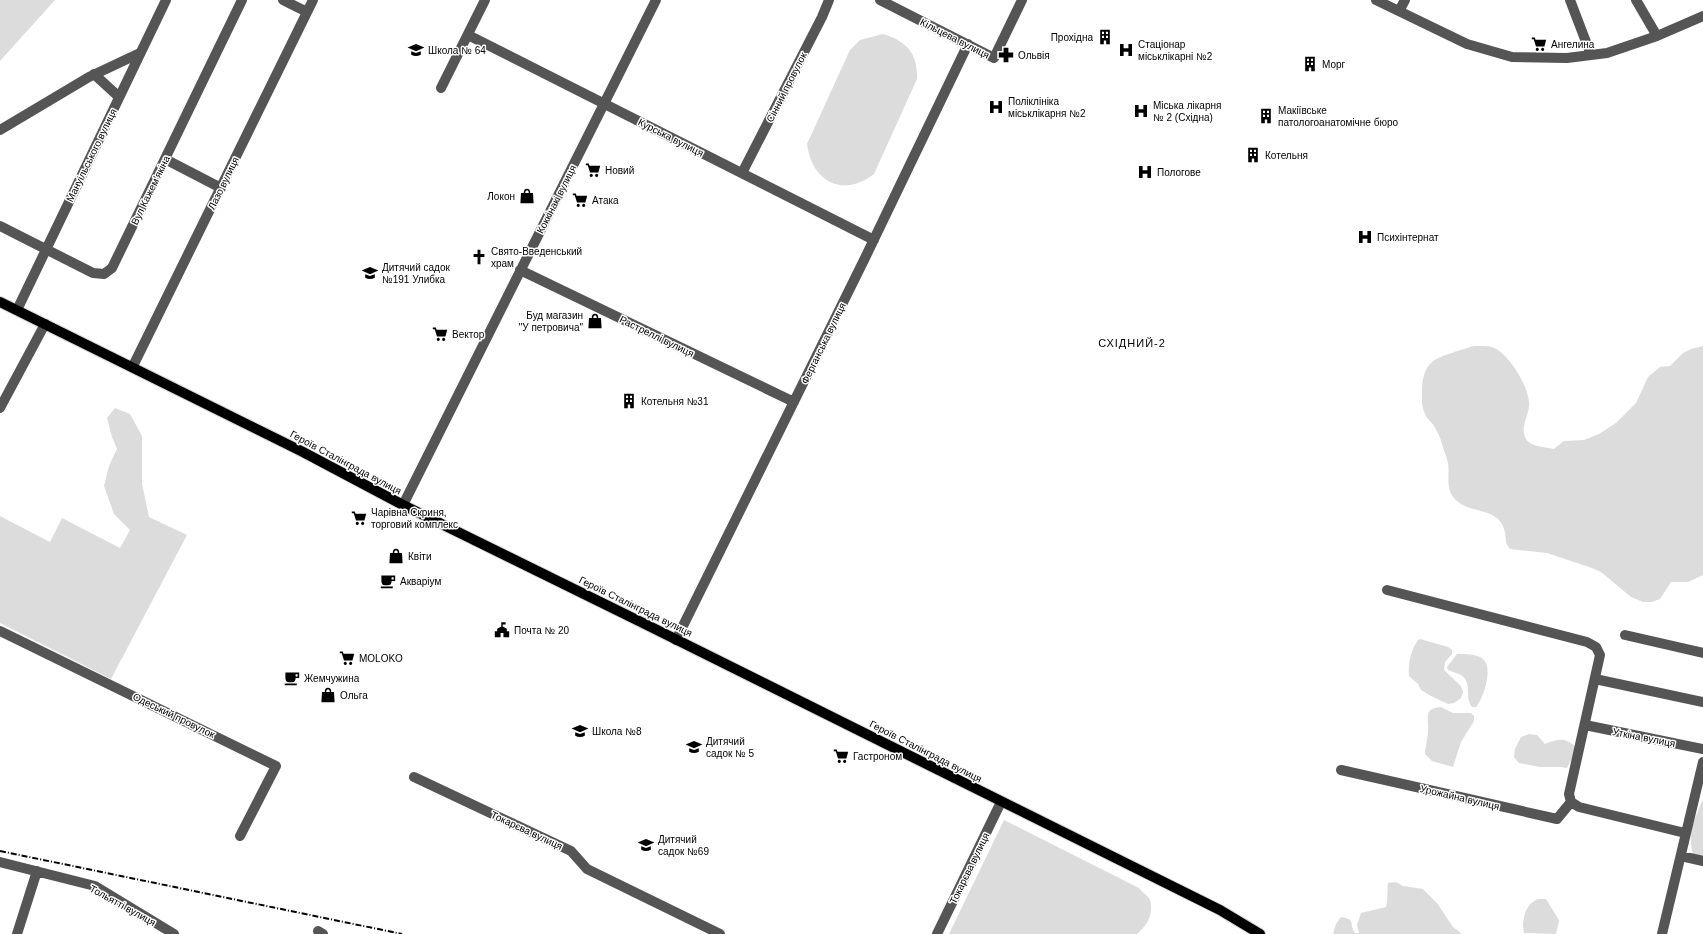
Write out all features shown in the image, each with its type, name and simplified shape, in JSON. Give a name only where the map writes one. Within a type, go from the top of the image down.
[{"type":"main road","name":"Героїв Сталінграда вулиця","points":[[0,302],[133,366],[303,452],[403,505],[1220,910],[1260,934]]},
{"type":"street","name":"Мануільського вулиця","points":[[17,310],[166,0]]},
{"type":"street","name":"Вул Кажем'якіна","points":[[0,226],[93,273],[104,274],[112,268],[242,0]]},
{"type":"street","points":[[283,0],[308,12]]},
{"type":"street","name":"Лазо вулиця","points":[[133,366],[313,0]]},
{"type":"street","points":[[441,88],[485,0]]},
{"type":"street","name":"Коккінакі вулиця","points":[[403,505],[656,0]]},
{"type":"street","name":"Сінний провулок","points":[[742,173],[829,0]]},
{"type":"street","name":"Кільцева вулиця","points":[[880,0],[994,58],[1022,0]]},
{"type":"street","points":[[1376,0],[1467,44],[1512,57],[1560,58],[1614,51],[1657,36],[1703,16]]},
{"type":"street","points":[[1399,12],[1405,0]]},
{"type":"street","points":[[1570,0],[1591,55]]},
{"type":"street","points":[[1636,0],[1657,36]]},
{"type":"street","name":"Курська вулиця","points":[[468,35],[874,240]]},
{"type":"street","name":"Ферганська вулиця","points":[[676,640],[874,240],[968,44]]},
{"type":"street","points":[[0,130],[94,74],[140,53]]},
{"type":"street","points":[[94,74],[119,98]]},
{"type":"street","points":[[164,159],[221,188]]},
{"type":"street","name":"Растреллі вулиця","points":[[520,270],[794,402]]},
{"type":"street","points":[[0,408],[45,324]]},
{"type":"street","points":[[1387,590],[1587,642],[1596,647],[1600,655],[1569,794],[1571,802],[1579,807],[1686,833]]},
{"type":"street","name":"Одеський провулок","points":[[1,635],[276,766],[240,836]]},
{"type":"street","points":[[1625,635],[1703,653]]},
{"type":"street","points":[[1595,678],[1703,702]]},
{"type":"street","name":"Уткiна вулиця","points":[[1585,725],[1703,749]]},
{"type":"street","points":[[1662,934],[1703,762]]},
{"type":"street","name":"Урожайна вулиця","points":[[1341,770],[1557,819],[1571,802]]},
{"type":"street","name":"Токарєва вулиця","points":[[414,778],[571,851],[587,869],[720,934]]},
{"type":"street","name":"Токарєва вулиця","points":[[937,934],[1001,802]]},
{"type":"street","points":[[1681,856],[1703,861]]},
{"type":"street","name":"Тольятті вулиця","points":[[0,862],[95,886],[174,934]]},
{"type":"street","points":[[16,934],[37,871]]},
{"type":"shaded area","points":[[0,0],[55,0],[0,61]]},
{"type":"shaded area","points":[[883,34],[898,40],[909,49],[915,62],[917,79],[874,174],[851,185],[840,185],[822,177],[815,168],[810,157],[807,144],[850,50],[860,40]]},
{"type":"shaded area","points":[[1474,346],[1493,347],[1509,360],[1522,381],[1528,396],[1529,408],[1524,426],[1524,434],[1526,439],[1531,444],[1554,449],[1564,441],[1584,440],[1599,434],[1616,423],[1636,403],[1648,377],[1660,367],[1670,366],[1683,353],[1703,346],[1703,575],[1688,582],[1671,582],[1660,599],[1652,602],[1643,602],[1631,597],[1601,572],[1592,568],[1547,553],[1510,549],[1506,543],[1504,530],[1500,521],[1494,516],[1461,504],[1454,498],[1451,494],[1448,481],[1448,463],[1439,435],[1426,416],[1423,408],[1422,383],[1425,372],[1432,362],[1446,355]]},
{"type":"shaded area","points":[[115,408],[130,414],[142,436],[142,484],[149,517],[187,535],[111,679],[0,623],[0,516],[50,542],[62,518],[120,548],[130,530],[114,514],[104,486],[109,466],[117,449],[107,418]]},
{"type":"shaded area","points":[[1420,639],[1448,647],[1452,650],[1452,654],[1445,662],[1444,670],[1461,686],[1463,692],[1461,698],[1454,703],[1448,704],[1421,690],[1418,684],[1409,676],[1409,666],[1412,652]]},
{"type":"shaded area","points":[[1457,654],[1472,655],[1482,658],[1487,665],[1488,670],[1486,684],[1476,707],[1472,707],[1470,703],[1468,686],[1465,678],[1448,670],[1447,667]]},
{"type":"shaded area","points":[[1441,707],[1453,713],[1471,713],[1474,716],[1474,721],[1461,742],[1453,767],[1432,761],[1425,754],[1428,734],[1428,714],[1432,709]]},
{"type":"shaded area","points":[[1529,734],[1537,735],[1545,744],[1564,740],[1575,746],[1572,758],[1567,768],[1540,767],[1519,763],[1514,757],[1515,749],[1521,737]]},
{"type":"shaded area","points":[[1703,799],[1703,855],[1701,856],[1693,854],[1691,846],[1691,832]]},
{"type":"shaded area","points":[[1004,820],[1139,888],[1149,898],[1151,905],[1149,919],[1144,927],[1137,934],[949,934]]},
{"type":"shaded area","points":[[1396,882],[1403,886],[1423,889],[1437,903],[1453,927],[1462,934],[1333,934],[1336,924],[1341,917],[1349,919],[1355,933],[1359,933],[1357,925],[1361,913],[1386,907],[1388,883]]},
{"type":"shaded area","points":[[1538,899],[1546,899],[1559,920],[1556,934],[1524,933],[1523,923],[1525,913],[1530,905]]},
{"type":"railway","points":[[0,851],[402,934]]},
{"type":"place","name":"Прохідна","points":[[1105,37]]},
{"type":"place","name":"Ангелина","points":[[1539,44]]},
{"type":"place","name":"Школа № 64","points":[[416,50]]},
{"type":"place","name":"Стаціонар міськлікарні №2","points":[[1126,50]]},
{"type":"place","name":"Ольвія","points":[[1006,55]]},
{"type":"place","name":"Морг","points":[[1310,64]]},
{"type":"place","name":"Поліклініка міськлікарня №2","points":[[996,107]]},
{"type":"place","name":"Міська лікарня № 2 (Східна)","points":[[1141,111]]},
{"type":"place","name":"Макіївське патологоанатомічне бюро","points":[[1266,116]]},
{"type":"place","name":"Котельня","points":[[1253,155]]},
{"type":"place","name":"Новий","points":[[593,170]]},
{"type":"place","name":"Пологове","points":[[1145,172]]},
{"type":"place","name":"Локон","points":[[527,196]]},
{"type":"place","name":"Атака","points":[[580,200]]},
{"type":"place","name":"Психінтернат","points":[[1365,237]]},
{"type":"place","name":"Свято-Введенський храм","points":[[479,257]]},
{"type":"place","name":"Дитячий садок №191 Улибка","points":[[370,273]]},
{"type":"place","name":"Буд магазин \"У петровича\"","points":[[595,321]]},
{"type":"place","name":"Вектор","points":[[440,334]]},
{"type":"place","name":"Котельня №31","points":[[629,401]]},
{"type":"place","name":"Чарівна Скриня, торговий комплекс","points":[[359,518]]},
{"type":"place","name":"Квіти","points":[[396,556]]},
{"type":"place","name":"Акваріум","points":[[388,581]]},
{"type":"place","name":"Почта № 20","points":[[502,630]]},
{"type":"place","name":"MOLOKO","points":[[347,658]]},
{"type":"place","name":"Жемчужина","points":[[292,678]]},
{"type":"place","name":"Ольга","points":[[328,695]]},
{"type":"place","name":"Школа №8","points":[[580,731]]},
{"type":"place","name":"Дитячий садок № 5","points":[[694,747]]},
{"type":"place","name":"Гастроном","points":[[841,756]]},
{"type":"place","name":"Дитячий садок №69","points":[[646,845]]},
{"type":"district","name":"СХІДНИЙ-2","points":[[1132,343]]}]
